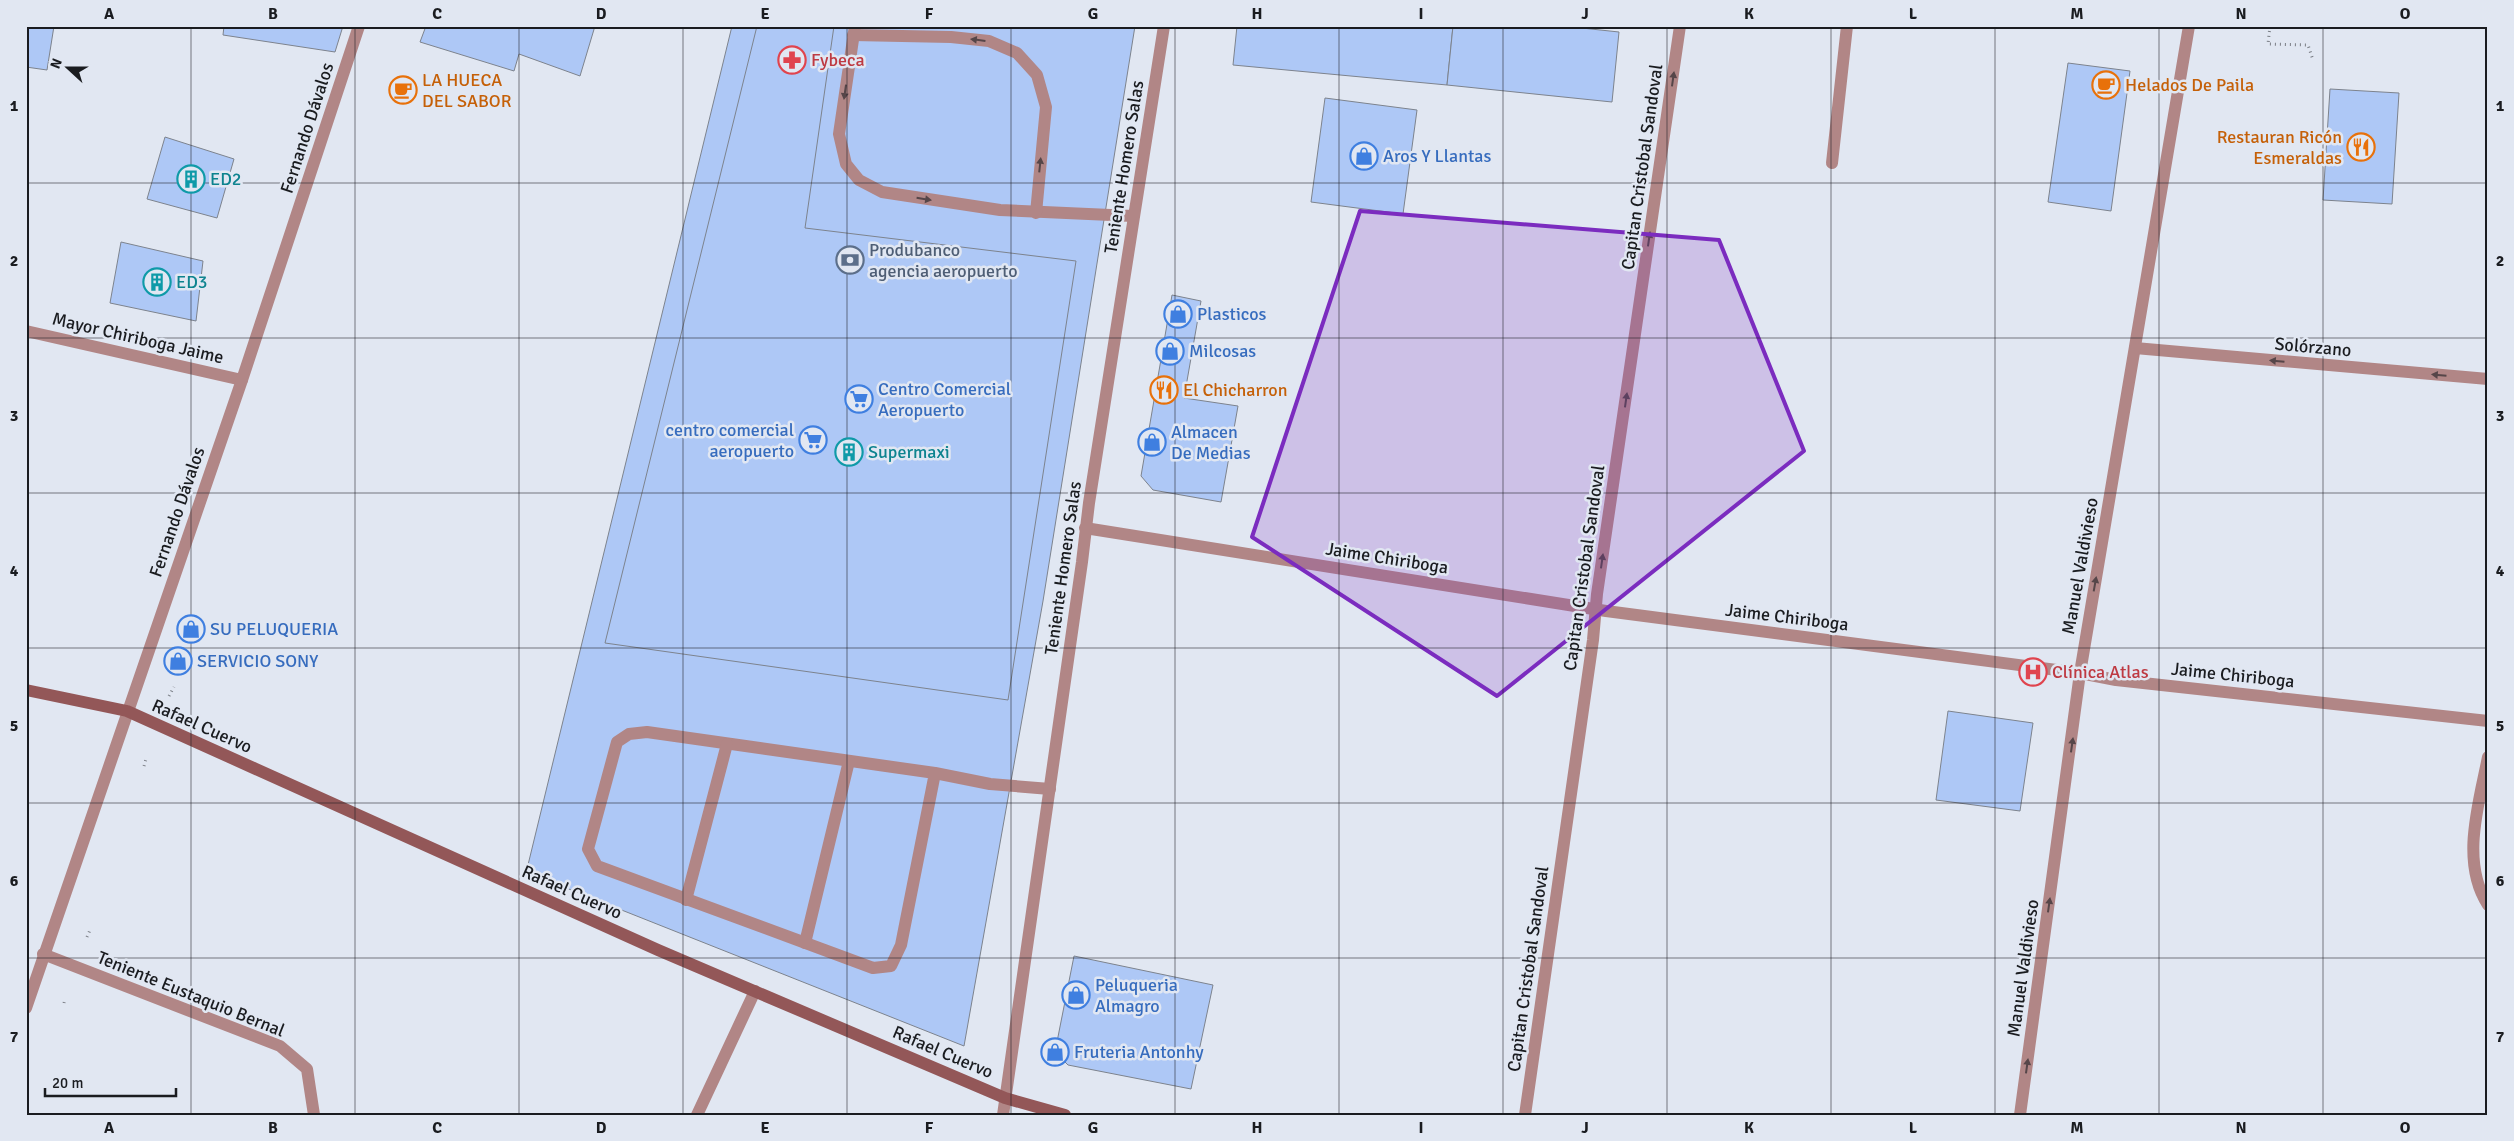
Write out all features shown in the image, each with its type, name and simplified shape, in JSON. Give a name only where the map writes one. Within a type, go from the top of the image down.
[{"type":"street","name":"Fernando Dávalos","points":[[26,1008],[242,380],[359,26]]},
{"type":"street","name":"Teniente Homero Salas","points":[[1004,1115],[1085,528],[1164,26]]},
{"type":"street","name":"Capitan Cristobal Sandoval","points":[[1525,1115],[1595,609],[1680,26]]},
{"type":"street","points":[[1832,163],[1847,26]]},
{"type":"street","name":"Manuel Valdivieso","points":[[2020,1115],[2080,673],[2189,26]]},
{"type":"street","points":[[1036,214],[1046,107],[1036,75],[1017,53],[989,41],[854,31],[840,134],[846,164],[860,180],[882,192],[1036,214],[1133,216]]},
{"type":"street","name":"Mayor Chiriboga Jaime","points":[[26,331],[242,380]]},
{"type":"street","name":"Solórzano","points":[[2135,348],[2488,379]]},
{"type":"street","name":"Jaime Chiriboga","points":[[1085,528],[1595,609],[2080,673],[2116,680],[2488,720]]},
{"type":"street","name":"Rafael Cuervo","points":[[26,690],[127,711],[658,950],[1005,1098],[1065,1115]]},
{"type":"street","points":[[935,773],[901,945],[892,966],[873,968],[597,866],[588,849],[617,742],[628,734],[647,732],[935,773],[990,784],[1050,789]]},
{"type":"street","points":[[686,900],[727,744]]},
{"type":"street","points":[[2488,757],[2476,821],[2474,860],[2481,895],[2488,904]]},
{"type":"street","points":[[805,943],[849,761]]},
{"type":"street","name":"Teniente Eustaquio Bernal","points":[[43,954],[280,1046],[307,1069],[314,1115]]},
{"type":"street","points":[[697,1115],[755,991]]},
{"type":"path","points":[[2270,26],[2268,44],[2308,45],[2313,60]]},
{"type":"path","points":[[169,696],[174,687]]},
{"type":"path","points":[[87,937],[90,930]]},
{"type":"highlighted area","points":[[1360,211],[1719,240],[1804,451],[1497,696],[1252,537]]},
{"type":"building","points":[[26,26],[54,26],[47,70],[26,67]]},
{"type":"building","points":[[224,26],[343,26],[335,52],[223,35]]},
{"type":"building","points":[[426,26],[595,26],[580,76],[519,54],[514,71],[420,42]]},
{"type":"building","name":"Centro Comercial Aeropuerto","points":[[732,26],[1135,26],[1043,601],[964,1046],[541,878],[527,869]]},
{"type":"building","name":"Supermaxi","points":[[757,26],[834,26],[805,228],[1076,261],[1008,700],[605,643]]},
{"type":"building","points":[[1237,26],[1453,26],[1447,85],[1233,65]]},
{"type":"building","points":[[1453,26],[1563,26],[1619,32],[1612,102],[1447,85]]},
{"type":"building","points":[[2068,63],[2130,71],[2111,211],[2048,202]]},
{"type":"building","name":"Restauran Ricón Esmeraldas","points":[[2330,89],[2399,93],[2392,204],[2323,200]]},
{"type":"building","name":"Aros Y Llantas","points":[[1325,98],[1417,110],[1403,214],[1311,202]]},
{"type":"building","name":"ED2","points":[[165,137],[234,159],[217,218],[147,199]]},
{"type":"building","name":"ED3","points":[[121,242],[203,261],[196,321],[110,303]]},
{"type":"building","points":[[1172,295],[1201,301],[1184,398],[1238,406],[1221,502],[1153,490],[1141,476]]},
{"type":"building","points":[[1948,711],[2033,723],[2020,811],[1936,800]]},
{"type":"building","points":[[1074,956],[1213,985],[1191,1089],[1068,1065],[1055,1052]]},
{"type":"place","name":"Fybeca","points":[[792,60]]},
{"type":"place","name":"Helados De Paila","points":[[2106,85]]},
{"type":"place","name":"LA HUECA DEL SABOR","points":[[403,90]]},
{"type":"place","name":"Restauran Ricón Esmeraldas","points":[[2361,147]]},
{"type":"place","name":"Aros Y Llantas","points":[[1364,156]]},
{"type":"place","name":"ED2","points":[[191,179]]},
{"type":"place","name":"Produbanco agencia aeropuerto","points":[[850,260]]},
{"type":"place","name":"ED3","points":[[157,282]]},
{"type":"place","name":"Plasticos","points":[[1178,314]]},
{"type":"place","name":"Milcosas","points":[[1170,351]]},
{"type":"place","name":"El Chicharron","points":[[1164,390]]},
{"type":"place","name":"Centro Comercial Aeropuerto","points":[[859,399]]},
{"type":"place","name":"centro comercial aeropuerto","points":[[813,440]]},
{"type":"place","name":"Almacen De Medias","points":[[1152,442]]},
{"type":"place","name":"Supermaxi","points":[[849,452]]},
{"type":"place","name":"SU PELUQUERIA","points":[[191,629]]},
{"type":"place","name":"SERVICIO SONY","points":[[178,661]]},
{"type":"place","name":"Clínica Atlas","points":[[2033,672]]},
{"type":"place","name":"Peluqueria Almagro","points":[[1076,995]]},
{"type":"place","name":"Fruteria Antonhy","points":[[1055,1052]]}]
